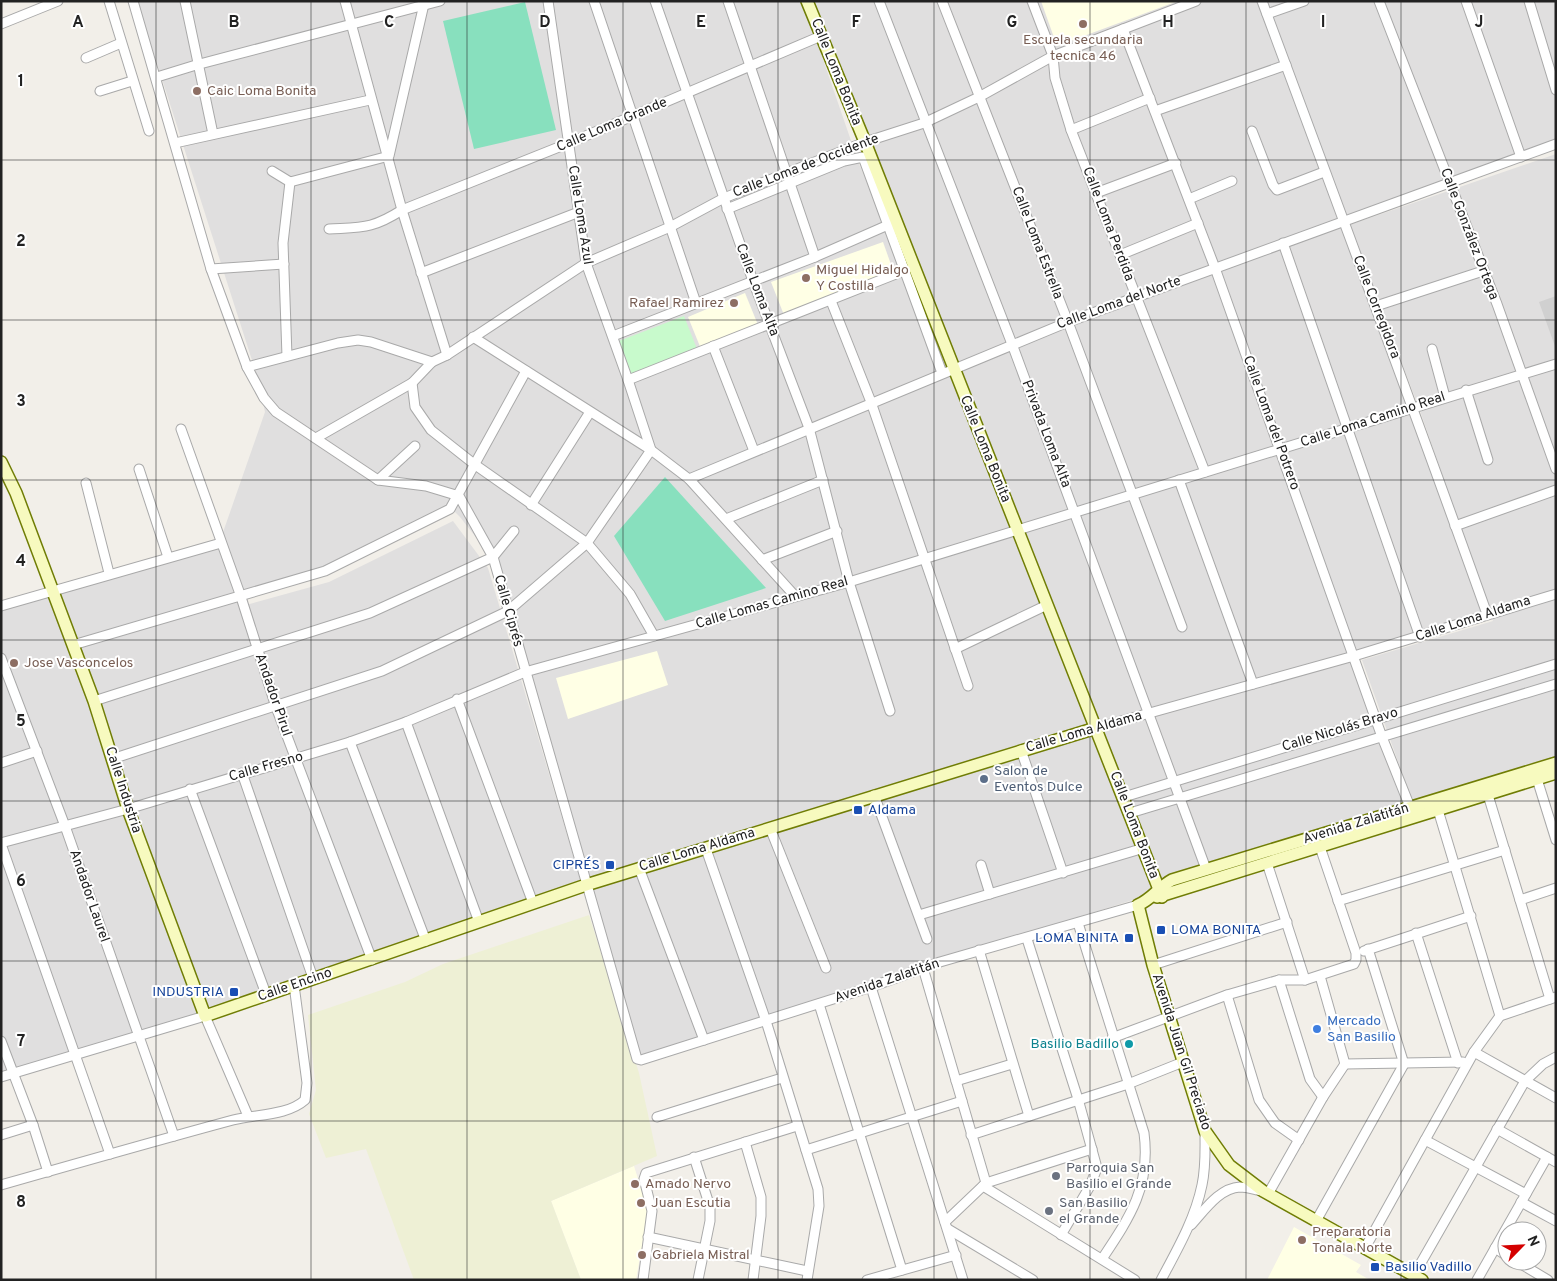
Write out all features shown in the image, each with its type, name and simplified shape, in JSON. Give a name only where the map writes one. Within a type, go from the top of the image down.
[{"type":"street","points":[[1,24],[58,1]]},
{"type":"street","points":[[108,1],[149,131]]},
{"type":"street","points":[[133,1],[211,269],[247,367],[264,398],[276,412],[378,480],[426,486],[459,496]]},
{"type":"street","points":[[185,1],[196,65],[213,134]]},
{"type":"street","points":[[345,1],[370,100],[389,156],[402,210],[446,355]]},
{"type":"street","points":[[156,77],[440,1]]},
{"type":"street","name":"Calle Loma Azul","points":[[548,1],[586,262],[651,450]]},
{"type":"street","points":[[594,1],[696,303]]},
{"type":"street","name":"Calle Loma Alta","points":[[656,1],[727,209],[809,428],[849,582]]},
{"type":"street","points":[[728,1],[815,257]]},
{"type":"street","name":"Calle Loma Bonita","points":[[807,1],[866,142],[953,368],[1144,848],[1157,894]]},
{"type":"street","name":"Privada Loma Alta","points":[[879,1],[924,123],[1012,344],[1076,513],[1206,869]]},
{"type":"street","name":"Calle Loma Estrella","points":[[942,1],[1068,322],[1182,627]]},
{"type":"street","name":"Calle Loma Perdida","points":[[1032,1],[1053,56],[1055,78],[1071,130],[1205,472]]},
{"type":"street","name":"Calle Loma de Occidente","points":[[316,438],[412,383],[432,362],[446,355],[586,262],[670,226],[724,198],[866,142],[924,123],[980,97],[1053,56],[1196,1]]},
{"type":"street","name":"Calle Corregidora","points":[[1262,1],[1324,172],[1414,407],[1486,614]]},
{"type":"street","points":[[1267,14],[1304,1]]},
{"type":"street","name":"Calle González Ortega","points":[[1378,1],[1450,184],[1556,469]]},
{"type":"street","points":[[1466,1],[1521,157]]},
{"type":"street","points":[[1529,1],[1556,90]]},
{"type":"street","points":[[389,156],[424,4]]},
{"type":"street","name":"Calle Loma del Potrero","points":[[1123,29],[1216,268],[1382,737],[1412,813]]},
{"type":"street","name":"Calle Loma Grande","points":[[329,229],[372,226],[381,223],[402,210],[569,143],[821,36]]},
{"type":"street","points":[[86,58],[121,43]]},
{"type":"street","points":[[1155,111],[1286,65]]},
{"type":"street","points":[[100,91],[132,81]]},
{"type":"street","points":[[1071,130],[1150,98]]},
{"type":"street","points":[[175,143],[370,100]]},
{"type":"street","points":[[1252,130],[1277,190],[1324,172]]},
{"type":"street","name":"Calle Loma del Norte","points":[[689,478],[942,372],[1068,322],[1556,144]]},
{"type":"street","points":[[272,171],[290,182],[389,156]]},
{"type":"street","points":[[727,209],[861,156],[866,162],[942,372]]},
{"type":"street","points":[[1096,193],[1176,163]]},
{"type":"street","points":[[1189,199],[1232,181]]},
{"type":"street","points":[[287,356],[283,244],[290,182]]},
{"type":"street","points":[[421,273],[579,212]]},
{"type":"street","points":[[1120,255],[1198,223]]},
{"type":"street","points":[[613,336],[815,257],[888,225]]},
{"type":"street","points":[[1283,243],[1420,637]]},
{"type":"street","points":[[211,269],[284,264]]},
{"type":"street","points":[[628,380],[906,270]]},
{"type":"street","points":[[1376,306],[1483,271]]},
{"type":"street","points":[[831,301],[871,402],[968,686]]},
{"type":"street","points":[[473,337],[651,450],[689,478],[795,596]]},
{"type":"street","points":[[247,367],[338,343],[358,340],[371,342],[432,362]]},
{"type":"street","points":[[713,346],[754,451]]},
{"type":"street","points":[[1432,349],[1445,397]]},
{"type":"street","name":"Calle Loma Camino Real","points":[[1018,531],[1466,390],[1556,364]]},
{"type":"street","points":[[73,645],[240,594],[325,571],[450,509],[459,496],[474,464],[526,371]]},
{"type":"street","points":[[412,383],[415,407],[431,430],[531,506],[587,543],[630,594],[654,636]]},
{"type":"street","points":[[1466,390],[1488,460]]},
{"type":"street","points":[[531,506],[590,412]]},
{"type":"street","name":"Andador Pirul","points":[[182,429],[240,594],[276,707],[372,960]]},
{"type":"street","points":[[378,480],[415,446]]},
{"type":"street","points":[[112,759],[382,671],[508,611],[587,543],[651,450]]},
{"type":"street","name":"Calle Industria","points":[[1,462],[16,493],[94,701],[128,809],[205,1016],[248,1116]]},
{"type":"street","points":[[139,469],[168,557]]},
{"type":"street","points":[[726,519],[823,480]]},
{"type":"street","points":[[1180,480],[1253,684]]},
{"type":"street","points":[[86,483],[109,574]]},
{"type":"street","points":[[1456,526],[1556,490]]},
{"type":"street","name":"Calle Ciprés","points":[[459,496],[493,557],[637,1059]]},
{"type":"street","points":[[94,701],[370,613],[493,557],[514,531]]},
{"type":"street","points":[[762,560],[837,531]]},
{"type":"street","name":"Calle Lomas Camino Real","points":[[525,672],[849,582],[923,558],[1018,531]]},
{"type":"street","points":[[1,606],[222,543]]},
{"type":"street","points":[[849,582],[890,711]]},
{"type":"street","name":"Calle Loma Aldama","points":[[586,885],[1021,750],[1420,637],[1486,614],[1556,594]]},
{"type":"street","points":[[956,649],[1047,605]]},
{"type":"street","name":"Andador Laurel","points":[[1,658],[65,826],[174,1136]]},
{"type":"street","name":"Calle Nicolás Bravo","points":[[1124,797],[1556,664]]},
{"type":"street","name":"Calle Fresno","points":[[1,844],[128,809],[350,742],[406,722],[525,672]]},
{"type":"street","name":"Calle Nicolás Bravo","points":[[1130,813],[1556,684]]},
{"type":"street","points":[[457,699],[533,903]]},
{"type":"street","points":[[406,722],[479,922]]},
{"type":"street","points":[[350,742],[426,941]]},
{"type":"street","points":[[1021,750],[1063,873]]},
{"type":"street","points":[[1,762],[37,751]]},
{"type":"street","name":"Avenida Zalatitán","points":[[1157,894],[1320,847],[1556,763]]},
{"type":"street","points":[[242,774],[313,978]]},
{"type":"street","name":"Avenida Zalatitán","points":[[1157,894],[1172,880],[1206,869],[1412,813],[1438,810],[1556,774]]},
{"type":"street","points":[[1537,779],[1556,840]]},
{"type":"street","points":[[190,789],[266,994]]},
{"type":"street","points":[[874,795],[919,915],[926,939]]},
{"type":"street","points":[[1366,1248],[1425,1140],[1463,1062],[1474,1052],[1500,1016],[1553,998],[1520,900],[1488,795]]},
{"type":"street","points":[[1438,810],[1500,1016]]},
{"type":"street","points":[[770,828],[826,968]]},
{"type":"street","points":[[1,844],[110,1154]]},
{"type":"street","points":[[1112,1038],[1227,995],[1279,980],[1305,980],[1354,964],[1356,956],[1320,847]]},
{"type":"street","points":[[919,915],[1144,848]]},
{"type":"street","points":[[648,1237],[755,1260],[807,1275],[819,1206],[818,1189],[782,1078],[766,1021],[706,849]]},
{"type":"street","points":[[1338,902],[1505,850]]},
{"type":"street","points":[[1268,863],[1305,980]]},
{"type":"street","points":[[980,866],[990,894]]},
{"type":"street","points":[[639,868],[704,1040]]},
{"type":"street","name":"Calle Encino","points":[[1,1077],[205,1016],[586,885]]},
{"type":"street","points":[[1520,900],[1556,888]]},
{"type":"street","points":[[1138,906],[1157,894]]},
{"type":"street","name":"Avenida Zalatitán","points":[[637,1059],[641,1060],[871,988],[978,950],[1138,906]]},
{"type":"street","name":"Avenida Juan Gil Preciado","points":[[1138,906],[1153,964],[1205,1131],[1229,1165],[1266,1193],[1418,1278]]},
{"type":"street","points":[[1356,956],[1368,949],[1470,916]]},
{"type":"street","points":[[1153,964],[1287,922]]},
{"type":"street","points":[[1078,923],[1112,1038],[1144,1133],[1146,1152],[1144,1174],[1139,1195],[1127,1220],[1102,1259]]},
{"type":"street","points":[[1416,933],[1463,1062]]},
{"type":"street","points":[[1027,938],[1078,1099],[1097,1168],[1090,1186],[1060,1235]]},
{"type":"street","points":[[1316,1221],[1404,1064],[1368,949]]},
{"type":"street","points":[[978,950],[1029,1116]]},
{"type":"street","points":[[923,968],[985,1184],[1060,1235],[1135,1280]]},
{"type":"street","points":[[1188,1229],[1212,1201],[1225,1192],[1240,1187],[1266,1193],[1323,1097],[1345,1064],[1320,976]]},
{"type":"street","points":[[1279,980],[1310,1079],[1323,1097]]},
{"type":"street","points":[[1,1185],[248,1116],[291,1109],[305,1100],[307,1083],[294,985]]},
{"type":"street","points":[[871,988],[963,1280]]},
{"type":"street","points":[[1227,995],[1259,1100],[1275,1123],[1299,1140]]},
{"type":"street","points":[[818,1004],[902,1270]]},
{"type":"street","points":[[1,1040],[33,1125],[48,1172]]},
{"type":"street","points":[[1474,1052],[1556,1098]]},
{"type":"street","points":[[1418,1278],[1475,1167],[1525,1081],[1543,1064],[1556,1057]]},
{"type":"street","points":[[971,1134],[1128,1084],[1183,1062]]},
{"type":"street","points":[[1345,1064],[1463,1062]]},
{"type":"street","points":[[956,1081],[1012,1064]]},
{"type":"street","points":[[657,1117],[782,1078]]},
{"type":"street","points":[[806,1150],[962,1101]]},
{"type":"street","points":[[1,1135],[33,1125]]},
{"type":"street","points":[[643,1280],[652,1211],[643,1175],[646,1172],[797,1126]]},
{"type":"street","points":[[1497,1129],[1556,1162]]},
{"type":"street","points":[[1161,1280],[1188,1229],[1202,1186],[1205,1160],[1205,1131]]},
{"type":"street","points":[[1425,1140],[1475,1167],[1556,1220]]},
{"type":"street","points":[[744,1142],[757,1178],[761,1197],[761,1216],[753,1280]]},
{"type":"street","points":[[946,1226],[985,1184],[1092,1149]]},
{"type":"street","points":[[694,1157],[710,1207],[710,1221],[698,1280]]},
{"type":"street","points":[[1477,1280],[1547,1157]]},
{"type":"street","points":[[946,1226],[1033,1280]]},
{"type":"street","points":[[867,1280],[956,1255]]},
{"type":"street","points":[[1533,1271],[1548,1280]]},
{"type":"shaded area","points":[[137,1],[803,1],[859,164],[949,372],[1155,893],[638,1056],[489,554],[460,517],[452,509],[445,517],[324,575],[244,598],[221,538],[265,412],[258,379]]},
{"type":"shaded area","points":[[811,1],[1261,1],[1483,616],[1349,653],[1405,806],[1162,883]]},
{"type":"shaded area","name":"Escuela secundaria tecnica 46","points":[[1041,1],[1178,1],[1057,46]]},
{"type":"shaded area","points":[[1267,1],[1556,1],[1556,144],[1347,217]]},
{"type":"shaded area","points":[[1556,154],[1556,762],[1413,804],[1362,660],[1493,621],[1419,408],[1349,225]]},
{"type":"shaded area","points":[[883,242],[894,273],[784,315],[771,282]]},
{"type":"shaded area","points":[[745,293],[758,325],[701,349],[688,317]]},
{"type":"shaded area","points":[[1556,296],[1556,349],[1539,302]]},
{"type":"shaded area","points":[[453,521],[488,568],[581,882],[425,945],[210,1018],[133,1033],[1,1072],[1,610],[57,595],[169,558],[218,547],[239,607],[329,582]]},
{"type":"shaded area","points":[[657,651],[668,685],[568,719],[556,678]]},
{"type":"shaded area","points":[[589,915],[639,1073],[657,1156],[551,1201],[581,1280],[414,1280],[366,1149],[326,1158],[309,1114],[316,1090],[308,1015],[405,982],[443,964]]},
{"type":"shaded area","points":[[634,1166],[648,1211],[636,1280],[581,1280],[551,1201]]},
{"type":"shaded area","name":"Preparatoria Tonala Norte","points":[[1294,1227],[1361,1265],[1356,1272],[1370,1280],[1267,1280]]},
{"type":"green space","points":[[525,2],[556,130],[474,149],[443,21]]},
{"type":"green space","points":[[684,316],[697,349],[632,376],[619,341]]},
{"type":"green space","points":[[665,477],[766,588],[665,621],[614,536]]},
{"type":"place","name":"Escuela secundaria tecnica 46","points":[[1083,24]]},
{"type":"place","name":"Caic Loma Bonita","points":[[197,91]]},
{"type":"place","name":"Miguel Hidalgo Y Costilla","points":[[806,278]]},
{"type":"place","name":"Rafael Ramirez","points":[[734,303]]},
{"type":"place","name":"Jose Vasconcelos","points":[[14,663]]},
{"type":"place","name":"Salon de Eventos Dulce","points":[[984,779]]},
{"type":"place","name":"Aldama","points":[[858,810]]},
{"type":"place","name":"CIPRÉS","points":[[610,865]]},
{"type":"place","name":"LOMA BONITA","points":[[1161,930]]},
{"type":"place","name":"LOMA BINITA","points":[[1129,938]]},
{"type":"place","name":"INDUSTRIA","points":[[234,992]]},
{"type":"place","name":"Mercado San Basilio","points":[[1317,1029]]},
{"type":"place","name":"Basilio Badillo","points":[[1129,1044]]},
{"type":"place","name":"Parroquia San Basilio el Grande","points":[[1056,1176]]},
{"type":"place","name":"Amado Nervo","points":[[635,1184]]},
{"type":"place","name":"Juan Escutia","points":[[641,1203]]},
{"type":"place","name":"San Basilio el Grande","points":[[1049,1211]]},
{"type":"place","name":"Preparatoria Tonala Norte","points":[[1302,1240]]},
{"type":"place","name":"Gabriela Mistral","points":[[642,1255]]},
{"type":"place","name":"Basilio Vadillo","points":[[1375,1267]]}]
